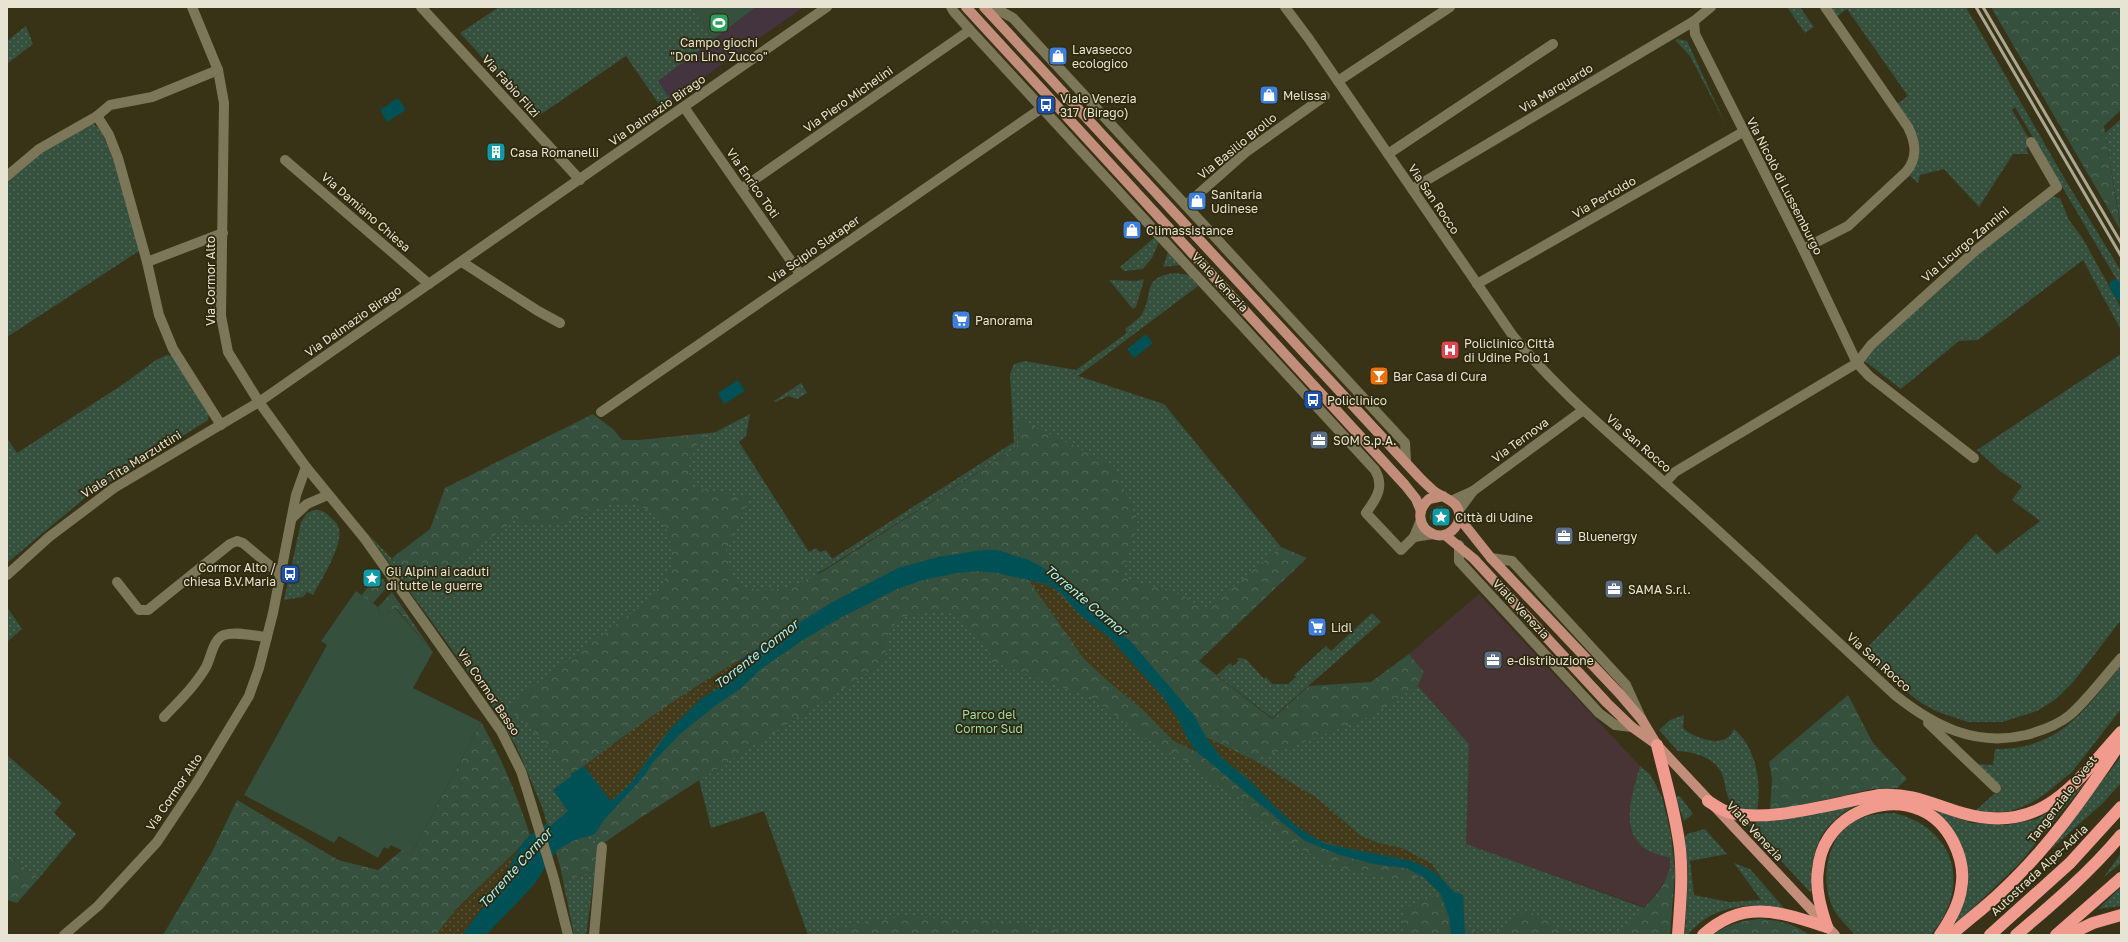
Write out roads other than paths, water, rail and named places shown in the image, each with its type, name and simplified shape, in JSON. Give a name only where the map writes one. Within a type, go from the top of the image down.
[{"type":"highway","points":[[1708,801],[1724,811],[1748,815],[1777,814],[1880,795],[1897,794],[1912,796],[1978,817],[1995,819],[2025,816],[2053,802],[2073,785],[2121,732]]},
{"type":"highway","name":"Tangenziale Ovest","points":[[1951,935],[2000,894],[2036,856],[2067,819],[2121,742]]},
{"type":"highway","points":[[1657,744],[1672,804],[1680,849],[1681,893],[1678,935]]},
{"type":"highway","points":[[1831,931],[1817,883],[1821,855],[1828,839],[1846,820],[1867,808],[1896,805],[1921,810],[1940,823],[1955,846],[1960,859],[1962,888],[1958,902],[1940,935]]},
{"type":"highway","name":"Autostrada Alpe-Adria","points":[[1990,935],[2070,864],[2121,807]]},
{"type":"highway","points":[[2016,935],[2102,857],[2121,834]]},
{"type":"highway","points":[[2056,935],[2121,878]]},
{"type":"highway","points":[[1703,935],[1716,924],[1729,916],[1763,911],[1804,920],[1831,931]]},
{"type":"highway","points":[[2068,935],[2093,923],[2121,915]]},
{"type":"main road","name":"Viale Venezia","points":[[966,7],[1405,485],[1416,499],[1426,530],[1432,534]]},
{"type":"main road","name":"Viale Venezia","points":[[984,7],[1427,485],[1443,496],[1453,500],[1459,514],[1491,558],[1642,720],[1657,744],[1708,801],[1831,931]]},
{"type":"main road","name":"Viale Venezia","points":[[1421,515],[1428,499],[1443,496]]},
{"type":"main road","points":[[1432,534],[1445,535],[1453,530],[1459,514]]},
{"type":"main road","name":"Viale Venezia","points":[[1445,535],[1459,545],[1632,728],[1657,744]]},
{"type":"street","name":"Via Cormor Alto","points":[[192,7],[218,70],[222,86],[225,127],[221,316],[223,334],[228,352],[259,402],[328,495]]},
{"type":"street","name":"Via Dalmazio Birago","points":[[259,402],[827,7]]},
{"type":"street","name":"Viale Venezia","points":[[951,7],[970,30],[1375,470],[1378,478],[1378,496],[1366,513],[1401,550],[1414,538],[1421,515]]},
{"type":"street","points":[[993,7],[1013,18],[1405,443],[1406,461]]},
{"type":"street","name":"Via San Rocco","points":[[1285,7],[1338,81],[1477,284],[1524,349],[1582,411],[1665,483],[1895,695],[1918,713],[1996,788]]},
{"type":"street","points":[[1338,81],[1450,7]]},
{"type":"street","name":"Via Marquardo","points":[[1412,188],[1694,21],[1711,7]]},
{"type":"street","points":[[1803,249],[1848,226],[1906,172],[1913,161],[1915,152],[1914,140],[1908,127],[1825,7]]},
{"type":"street","name":"Via Fabio Filzi","points":[[424,8],[580,180]]},
{"type":"street","name":"Via Nicolò di Lussemburgo","points":[[1694,21],[1695,34],[1803,249],[1857,363]]},
{"type":"street","name":"Via Piero Michelini","points":[[741,189],[970,30]]},
{"type":"street","points":[[1388,154],[1553,44]]},
{"type":"street","points":[[7,176],[39,149],[97,116],[110,105],[152,97],[218,70]]},
{"type":"street","name":"Via Basilio Brollo","points":[[1186,205],[1246,152],[1325,96]]},
{"type":"street","name":"Via Enrico Toti","points":[[684,107],[800,274]]},
{"type":"street","name":"Via Scipio Slataper","points":[[601,412],[1042,108]]},
{"type":"street","points":[[97,116],[109,135],[118,158],[147,262],[159,315],[173,349],[221,425]]},
{"type":"street","name":"Via Pertoldo","points":[[1477,284],[1743,132]]},
{"type":"street","name":"Via Licurgo Zannini","points":[[1665,483],[1675,472],[1857,363],[1871,346],[1975,251],[2057,187],[2031,142]]},
{"type":"street","name":"Via Damiano Chiesa","points":[[285,160],[429,284]]},
{"type":"street","points":[[147,262],[222,233]]},
{"type":"street","points":[[462,262],[560,323]]},
{"type":"street","points":[[1857,363],[1869,376],[1974,458]]},
{"type":"street","name":"Viale Tita Marzuttini","points":[[7,575],[49,537],[108,493],[259,402]]},
{"type":"street","name":"Via Ternova","points":[[1453,500],[1473,491],[1582,411]]},
{"type":"street","name":"Via Cormor Alto","points":[[64,935],[98,906],[157,842],[172,822],[249,696],[259,668],[267,637],[281,575],[296,495],[306,467]]},
{"type":"street","name":"Via Ternova","points":[[1459,514],[1473,491]]},
{"type":"street","points":[[292,518],[307,504],[328,495]]},
{"type":"street","name":"Via Cormor Basso","points":[[328,495],[366,539],[492,717],[510,748],[527,790],[568,935]]},
{"type":"street","points":[[1414,538],[1432,534]]},
{"type":"street","points":[[117,582],[139,610],[148,610],[230,544],[237,541],[243,542],[281,575]]},
{"type":"street","points":[[164,717],[188,692],[205,667],[217,641],[223,635],[233,634],[267,637]]},
{"type":"street","name":"Via San Rocco","points":[[1918,713],[1941,726],[1965,735],[2000,739],[2035,733],[2069,716],[2085,700],[2121,658]]},
{"type":"street","points":[[594,935],[602,847]]},
{"type":"water","points":[[398,98],[406,110],[387,122],[380,110]]},
{"type":"water","points":[[1146,334],[1153,343],[1134,358],[1127,349]]},
{"type":"water","points":[[738,380],[745,391],[724,404],[718,393]]},
{"type":"water","name":"Torrente Cormor","points":[[983,550],[997,550],[1029,560],[1042,567],[1064,584],[1080,602],[1110,622],[1133,644],[1193,714],[1206,737],[1222,758],[1251,782],[1279,811],[1300,829],[1326,844],[1412,861],[1435,872],[1455,893],[1462,894],[1463,896],[1465,935],[1451,935],[1449,917],[1440,893],[1422,876],[1406,868],[1373,864],[1340,855],[1305,841],[1197,752],[1188,740],[1178,719],[1163,697],[1110,638],[1080,615],[1060,592],[1046,584],[997,573],[977,571],[957,573],[923,580],[897,589],[840,618],[803,640],[761,669],[741,688],[715,706],[680,734],[652,763],[645,775],[603,821],[595,834],[575,840],[557,850],[533,886],[486,935],[462,935],[500,885],[519,848],[530,835],[547,823],[548,828],[568,811],[553,790],[572,776],[571,774],[584,766],[611,801],[631,783],[671,728],[701,699],[724,684],[744,657],[831,603],[898,568],[938,557]]},
{"type":"waterway","points":[[2115,285],[2121,296]]},
{"type":"railway","points":[[1976,7],[2121,256]]},
{"type":"railway","points":[[1983,7],[2121,243]]},
{"type":"place","name":"Campo giochi \"Don Lino Zucco\"","points":[[719,23]]},
{"type":"place","name":"Lavasecco ecologico","points":[[1058,56]]},
{"type":"place","name":"Melissa","points":[[1269,95]]},
{"type":"place","name":"Viale Venezia 317 (Birago)","points":[[1046,105]]},
{"type":"place","name":"Casa Romanelli","points":[[496,152]]},
{"type":"place","name":"Sanitaria Udinese","points":[[1197,201]]},
{"type":"place","name":"Climassistance","points":[[1132,230]]},
{"type":"place","name":"Panorama","points":[[961,320]]},
{"type":"place","name":"Policlinico Città di Udine Polo 1","points":[[1450,350]]},
{"type":"place","name":"Bar Casa di Cura","points":[[1379,376]]},
{"type":"place","name":"Policlinico","points":[[1313,400]]},
{"type":"place","name":"SOM S.p.A.","points":[[1319,440]]},
{"type":"place","name":"Città di Udine","points":[[1441,517]]},
{"type":"place","name":"Bluenergy","points":[[1564,536]]},
{"type":"place","name":"Cormor Alto / chiesa B.V.Maria","points":[[290,574]]},
{"type":"place","name":"Gli Alpini ai caduti di tutte le guerre","points":[[372,578]]},
{"type":"place","name":"SAMA S.r.l.","points":[[1614,589]]},
{"type":"place","name":"Lidl","points":[[1317,627]]},
{"type":"place","name":"e-distribuzione","points":[[1493,660]]},
{"type":"park label","name":"Parco del Cormor Sud","points":[[989,721]]}]
